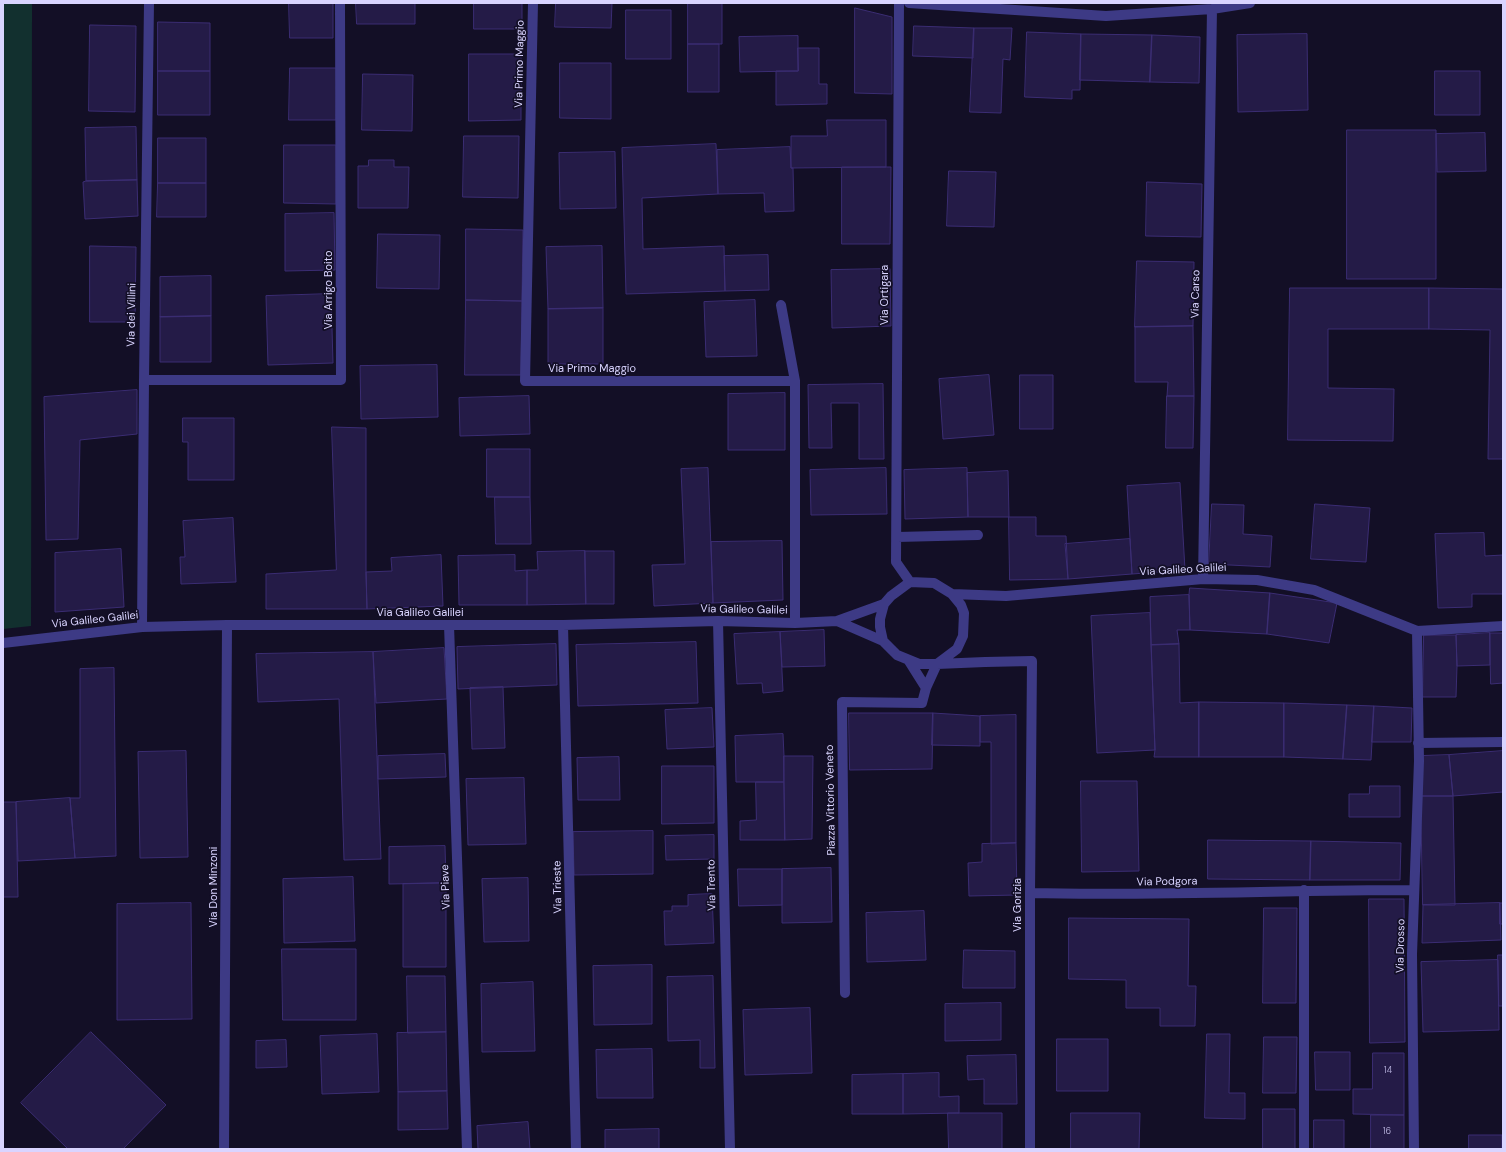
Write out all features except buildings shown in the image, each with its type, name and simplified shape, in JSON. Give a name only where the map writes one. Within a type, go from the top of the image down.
[{"type":"street","name":"Via dei Villini","points":[[142,627],[148,3]]},
{"type":"street","name":"Via Arrigo Boito","points":[[144,380],[341,380],[340,3]]},
{"type":"street","name":"Via Primo Maggio","points":[[533,3],[525,381],[795,381]]},
{"type":"street","name":"Via Ortigara","points":[[899,3],[896,562],[910,582]]},
{"type":"street","points":[[909,3],[1106,16],[1212,9],[1250,3]]},
{"type":"street","name":"Via Carso","points":[[1203,579],[1212,9]]},
{"type":"street","points":[[781,305],[795,381],[795,623]]},
{"type":"street","points":[[896,537],[978,535]]},
{"type":"street","name":"Via Galileo Galilei","points":[[952,594],[1006,596],[1203,579],[1257,580],[1314,590],[1417,631],[1503,626]]},
{"type":"street","points":[[910,582],[891,596],[884,604],[880,619],[883,641],[897,655],[909,661],[919,664],[937,664]]},
{"type":"street","name":"Piazza Vittorio Veneto","points":[[845,993],[842,702],[922,703],[926,688],[937,664],[957,649],[964,636],[964,613],[961,605],[952,594],[934,583],[910,582]]},
{"type":"street","name":"Via Galileo Galilei","points":[[3,643],[142,627],[227,625],[563,625],[718,621],[795,623],[837,621],[884,604]]},
{"type":"street","name":"Via Trento","points":[[718,621],[730,1149]]},
{"type":"street","name":"Via Galileo Galilei","points":[[837,621],[883,641]]},
{"type":"street","name":"Via Piave","points":[[449,624],[466,1149]]},
{"type":"street","name":"Via Don Minzoni","points":[[224,1149],[227,625]]},
{"type":"street","name":"Via Trieste","points":[[563,625],[576,1149]]},
{"type":"street","name":"Via Drosso","points":[[1414,1149],[1412,954],[1417,821],[1417,631]]},
{"type":"street","points":[[909,661],[926,688]]},
{"type":"street","name":"Via Gorizia","points":[[937,664],[1032,661],[1030,1149]]},
{"type":"street","points":[[1418,743],[1503,742]]},
{"type":"street","points":[[1304,890],[1304,1149]]},
{"type":"street","name":"Via Podgora","points":[[1030,893],[1119,895],[1304,890],[1414,890]]},
{"type":"green space","points":[[3,3],[32,3],[31,626],[3,629]]}]
